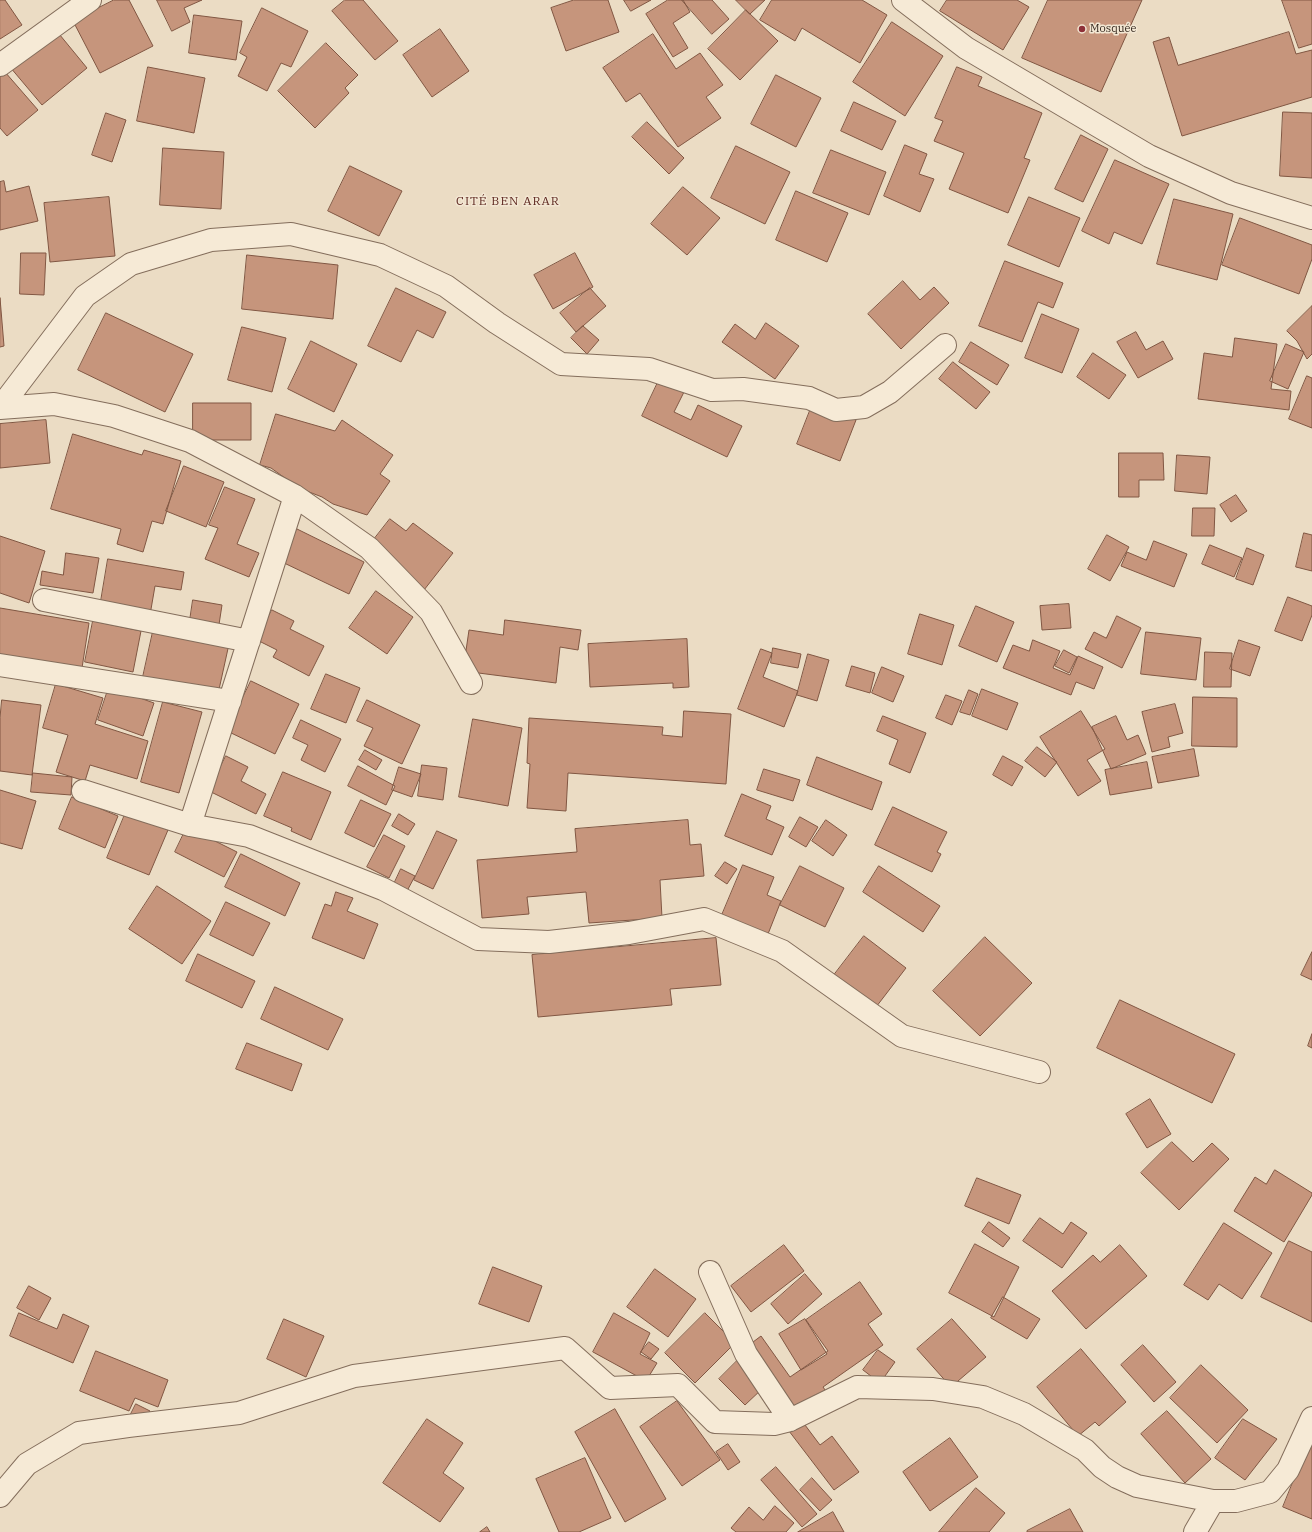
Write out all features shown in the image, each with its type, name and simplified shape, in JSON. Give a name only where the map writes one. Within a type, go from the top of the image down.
[{"type":"street","points":[[0,65],[90,0]]},
{"type":"street","points":[[903,0],[966,48],[1149,156],[1231,193],[1312,218]]},
{"type":"street","points":[[0,408],[85,296],[131,264],[211,240],[291,234],[380,255],[446,286],[496,323],[561,364],[649,370],[712,390],[743,389],[809,398],[836,410],[864,407],[890,392],[945,345]]},
{"type":"street","points":[[0,408],[54,404],[114,416],[190,441],[296,496],[369,548],[431,612],[471,683]]},
{"type":"street","points":[[190,825],[296,496]]},
{"type":"street","points":[[44,600],[249,641]]},
{"type":"street","points":[[0,665],[230,701]]},
{"type":"street","points":[[83,791],[190,825],[249,836],[383,889],[478,939],[549,942],[629,933],[704,919],[782,951],[902,1036],[1039,1072]]},
{"type":"street","points":[[710,1272],[746,1354],[790,1420]]},
{"type":"street","points":[[0,1496],[27,1464],[79,1433],[239,1413],[354,1376],[565,1348],[610,1388],[678,1385],[715,1422],[774,1424],[790,1420],[857,1387],[933,1389],[982,1397],[1024,1414],[1085,1450],[1102,1467],[1117,1478],[1137,1486],[1213,1501],[1236,1501],[1270,1492],[1288,1470],[1312,1418]]},
{"type":"street","points":[[1196,1532],[1213,1501]]},
{"type":"building","points":[[0,0],[5,0],[22,25],[0,39]]},
{"type":"building","points":[[114,0],[129,0],[153,46],[100,73],[73,21]]},
{"type":"building","points":[[157,0],[202,0],[184,8],[190,22],[172,31]]},
{"type":"building","points":[[345,0],[363,0],[398,41],[375,60],[332,11]]},
{"type":"building","points":[[574,0],[608,0],[619,32],[566,51],[551,8]]},
{"type":"building","points":[[624,0],[651,0],[631,11]]},
{"type":"building","points":[[668,0],[683,0],[690,12],[673,23],[688,48],[673,57],[646,14]]},
{"type":"building","points":[[682,0],[712,0],[729,19],[712,34]]},
{"type":"building","points":[[736,0],[765,0],[750,14]]},
{"type":"building","points":[[772,0],[862,0],[887,15],[860,63],[802,28],[795,41],[760,20]]},
{"type":"building","points":[[947,0],[1017,0],[1029,7],[1003,50],[940,11]]},
{"type":"building","name":"Mosquée","points":[[1048,0],[1142,0],[1101,92],[1022,58]]},
{"type":"building","points":[[1282,0],[1312,0],[1312,44],[1299,48]]},
{"type":"building","points":[[262,8],[308,31],[291,67],[281,63],[267,91],[238,76],[247,57],[240,53]]},
{"type":"building","points":[[746,10],[778,41],[740,80],[708,49]]},
{"type":"building","points":[[194,15],[242,21],[236,60],[189,53]]},
{"type":"building","points":[[892,22],[943,56],[905,116],[853,82]]},
{"type":"building","points":[[55,29],[87,68],[42,105],[10,67]]},
{"type":"building","points":[[440,29],[469,71],[432,97],[403,55]]},
{"type":"building","points":[[1289,32],[1296,54],[1312,50],[1312,97],[1182,136],[1153,42],[1169,37],[1178,65]]},
{"type":"building","points":[[653,34],[676,69],[700,53],[723,85],[706,97],[721,118],[678,147],[640,93],[626,102],[603,68]]},
{"type":"building","points":[[326,43],[358,75],[345,88],[349,93],[315,128],[278,91]]},
{"type":"building","points":[[148,67],[205,78],[194,133],[137,121]]},
{"type":"building","points":[[957,67],[982,77],[978,86],[1042,113],[1024,158],[1030,160],[1008,213],[949,189],[964,153],[934,141],[943,121],[935,118]]},
{"type":"building","points":[[5,72],[38,110],[7,136],[0,128],[0,76]]},
{"type":"building","points":[[776,75],[821,98],[796,147],[751,124]]},
{"type":"building","points":[[854,102],[896,121],[882,150],[841,131]]},
{"type":"building","points":[[1283,112],[1312,113],[1312,178],[1280,176]]},
{"type":"building","points":[[106,113],[126,120],[112,162],[92,155]]},
{"type":"building","points":[[647,122],[684,158],[669,174],[632,137]]},
{"type":"building","points":[[1081,135],[1108,149],[1083,202],[1055,189]]},
{"type":"building","points":[[905,145],[927,154],[919,174],[934,179],[920,212],[884,196]]},
{"type":"building","points":[[736,146],[790,172],[765,224],[711,198]]},
{"type":"building","points":[[163,148],[224,152],[221,209],[160,205]]},
{"type":"building","points":[[831,150],[886,172],[869,215],[813,193]]},
{"type":"building","points":[[1115,160],[1169,184],[1142,244],[1114,232],[1109,244],[1082,231]]},
{"type":"building","points":[[350,166],[402,191],[379,236],[328,211]]},
{"type":"building","points":[[4,181],[6,192],[29,186],[38,221],[0,230],[0,182]]},
{"type":"building","points":[[683,187],[720,218],[687,255],[651,224]]},
{"type":"building","points":[[796,191],[848,213],[827,262],[776,240]]},
{"type":"building","points":[[109,197],[115,256],[50,262],[44,203]]},
{"type":"building","points":[[1029,197],[1080,218],[1059,267],[1008,245]]},
{"type":"building","points":[[1174,199],[1233,214],[1217,280],[1157,264]]},
{"type":"building","points":[[1240,218],[1312,245],[1312,259],[1299,294],[1222,265]]},
{"type":"building","points":[[21,253],[46,253],[44,295],[20,294]]},
{"type":"building","points":[[575,253],[593,287],[553,309],[534,275]]},
{"type":"building","points":[[247,255],[338,265],[333,319],[242,309]]},
{"type":"building","points":[[1005,261],[1063,283],[1053,308],[1038,302],[1022,342],[979,326]]},
{"type":"building","points":[[903,281],[920,300],[934,287],[949,303],[901,349],[868,314]]},
{"type":"building","points":[[396,288],[446,312],[433,338],[417,330],[401,362],[368,346]]},
{"type":"building","points":[[590,288],[606,306],[576,332],[560,313]]},
{"type":"building","points":[[0,298],[4,346],[0,347]]},
{"type":"building","points":[[1312,306],[1312,354],[1307,359],[1297,341],[1287,331]]},
{"type":"building","points":[[106,313],[193,354],[165,412],[78,370]]},
{"type":"building","points":[[1042,314],[1079,329],[1062,373],[1025,358]]},
{"type":"building","points":[[766,323],[799,346],[775,379],[722,342],[735,324],[755,339]]},
{"type":"building","points":[[583,326],[599,340],[587,354],[571,338]]},
{"type":"building","points":[[242,327],[286,338],[272,392],[228,380]]},
{"type":"building","points":[[1136,332],[1146,350],[1163,341],[1173,359],[1138,378],[1117,342]]},
{"type":"building","points":[[1235,338],[1277,344],[1271,389],[1291,391],[1289,410],[1198,399],[1204,353],[1232,357]]},
{"type":"building","points":[[311,341],[357,364],[334,412],[288,389]]},
{"type":"building","points":[[971,342],[1009,365],[997,385],[959,362]]},
{"type":"building","points":[[1286,344],[1304,352],[1288,389],[1270,381]]},
{"type":"building","points":[[1093,353],[1126,375],[1109,399],[1077,377]]},
{"type":"building","points":[[953,362],[990,392],[976,409],[939,379]]},
{"type":"building","points":[[1307,376],[1312,378],[1312,428],[1289,419]]},
{"type":"building","points":[[660,378],[685,390],[674,412],[691,420],[698,405],[742,426],[727,457],[642,416]]},
{"type":"building","points":[[193,403],[251,403],[251,440],[193,440]]},
{"type":"building","points":[[813,403],[856,420],[840,461],[797,444]]},
{"type":"building","points":[[276,414],[335,431],[342,420],[393,455],[380,474],[390,481],[367,515],[333,504],[322,497],[299,488],[271,468],[260,465]]},
{"type":"building","points":[[46,420],[50,463],[0,468],[0,424]]},
{"type":"building","points":[[73,434],[142,455],[144,450],[181,461],[163,524],[152,521],[143,552],[117,544],[121,529],[51,509]]},
{"type":"building","points":[[1119,453],[1163,453],[1164,480],[1139,480],[1139,497],[1119,497]]},
{"type":"building","points":[[1177,455],[1210,457],[1207,494],[1175,491]]},
{"type":"building","points":[[184,466],[224,482],[206,527],[166,511]]},
{"type":"building","points":[[225,487],[255,499],[237,544],[259,553],[249,577],[205,559],[218,528],[209,525]]},
{"type":"building","points":[[1236,495],[1247,511],[1231,522],[1220,505]]},
{"type":"building","points":[[1193,508],[1215,508],[1214,536],[1192,536]]},
{"type":"building","points":[[390,519],[406,531],[413,523],[453,553],[424,590],[368,547]]},
{"type":"building","points":[[297,529],[364,562],[349,594],[282,562]]},
{"type":"building","points":[[1304,533],[1312,535],[1312,571],[1296,567]]},
{"type":"building","points":[[1107,535],[1129,547],[1110,581],[1088,569]]},
{"type":"building","points":[[0,536],[45,551],[29,603],[0,593]]},
{"type":"building","points":[[1154,541],[1187,554],[1174,587],[1121,566],[1127,552],[1146,560]]},
{"type":"building","points":[[1210,545],[1242,558],[1234,577],[1202,564]]},
{"type":"building","points":[[1247,548],[1264,555],[1253,585],[1236,579]]},
{"type":"building","points":[[66,553],[99,558],[93,593],[40,585],[42,571],[63,575]]},
{"type":"building","points":[[108,559],[184,572],[181,590],[155,586],[150,615],[100,607]]},
{"type":"building","points":[[376,591],[413,617],[387,654],[349,628]]},
{"type":"building","points":[[1288,597],[1312,606],[1312,615],[1302,641],[1275,631]]},
{"type":"building","points":[[193,600],[222,605],[218,631],[189,627]]},
{"type":"building","points":[[1069,604],[1071,628],[1042,630],[1040,606]]},
{"type":"building","points":[[976,606],[1014,622],[997,662],[959,646]]},
{"type":"building","points":[[0,608],[89,623],[82,668],[0,655]]},
{"type":"building","points":[[272,610],[294,621],[290,629],[324,646],[309,676],[273,657],[277,650],[257,640]]},
{"type":"building","points":[[920,614],[954,625],[942,665],[908,654]]},
{"type":"building","points":[[1117,616],[1141,628],[1122,668],[1085,649],[1094,632],[1106,638]]},
{"type":"building","points":[[505,620],[581,630],[578,650],[560,647],[556,683],[463,671],[469,630],[503,635]]},
{"type":"building","points":[[93,621],[141,631],[133,672],[85,662]]},
{"type":"building","points":[[154,627],[229,644],[218,694],[143,677]]},
{"type":"building","points":[[1146,632],[1201,638],[1196,680],[1141,674]]},
{"type":"building","points":[[687,639],[689,687],[673,688],[673,683],[590,687],[588,644]]},
{"type":"building","points":[[1033,640],[1060,651],[1053,668],[1070,675],[1078,656],[1103,667],[1094,689],[1076,682],[1071,695],[1003,668],[1013,645],[1029,651]]},
{"type":"building","points":[[1239,640],[1260,647],[1250,676],[1230,669]]},
{"type":"building","points":[[773,648],[801,654],[798,668],[771,663]]},
{"type":"building","points":[[761,649],[772,653],[763,677],[798,691],[784,727],[738,709]]},
{"type":"building","points":[[1064,650],[1077,657],[1069,673],[1055,666]]},
{"type":"building","points":[[1205,652],[1232,653],[1231,687],[1204,687]]},
{"type":"building","points":[[808,654],[829,660],[817,701],[797,695]]},
{"type":"building","points":[[852,666],[875,673],[870,693],[846,686]]},
{"type":"building","points":[[882,667],[904,676],[893,702],[872,693]]},
{"type":"building","points":[[326,674],[360,688],[346,723],[311,709]]},
{"type":"building","points":[[251,681],[299,704],[275,754],[227,731]]},
{"type":"building","points":[[56,684],[103,698],[95,724],[148,741],[137,779],[90,765],[85,781],[56,772],[68,735],[43,728]]},
{"type":"building","points":[[109,687],[154,703],[143,736],[98,720]]},
{"type":"building","points":[[982,689],[1018,703],[1007,730],[972,716]]},
{"type":"building","points":[[969,690],[978,694],[970,715],[960,712]]},
{"type":"building","points":[[946,695],[962,701],[952,725],[936,718]]},
{"type":"building","points":[[1193,697],[1237,698],[1237,747],[1192,746]]},
{"type":"building","points":[[2,700],[41,705],[32,775],[0,771],[0,718]]},
{"type":"building","points":[[367,700],[420,725],[402,764],[364,746],[373,728],[357,721]]},
{"type":"building","points":[[163,702],[202,712],[179,793],[141,782]]},
{"type":"building","points":[[1175,704],[1183,733],[1168,737],[1170,747],[1152,752],[1142,712]]},
{"type":"building","points":[[684,711],[731,714],[726,784],[568,773],[566,811],[527,808],[530,764],[527,763],[529,718],[663,727],[662,735],[682,737]]},
{"type":"building","points":[[1081,711],[1105,749],[1087,760],[1101,781],[1078,796],[1040,737]]},
{"type":"building","points":[[883,716],[926,733],[910,773],[889,764],[898,740],[877,731]]},
{"type":"building","points":[[1116,716],[1127,740],[1138,735],[1146,754],[1111,769],[1092,727]]},
{"type":"building","points":[[473,719],[522,728],[508,806],[459,797]]},
{"type":"building","points":[[301,720],[341,739],[325,772],[301,760],[308,745],[293,738]]},
{"type":"building","points":[[1037,747],[1057,762],[1045,777],[1025,761]]},
{"type":"building","points":[[1194,749],[1199,776],[1158,783],[1152,757]]},
{"type":"building","points":[[365,750],[382,760],[376,770],[359,760]]},
{"type":"building","points":[[226,756],[248,767],[241,781],[266,794],[256,814],[209,791]]},
{"type":"building","points":[[1003,756],[1023,767],[1012,786],[993,775]]},
{"type":"building","points":[[817,757],[882,782],[872,810],[807,785]]},
{"type":"building","points":[[1147,762],[1152,788],[1110,795],[1105,770]]},
{"type":"building","points":[[422,765],[447,768],[443,800],[418,796]]},
{"type":"building","points":[[358,766],[395,786],[386,805],[348,786]]},
{"type":"building","points":[[399,767],[421,774],[412,797],[392,790]]},
{"type":"building","points":[[764,769],[800,780],[793,801],[757,790]]},
{"type":"building","points":[[283,772],[331,792],[311,840],[291,831],[292,828],[264,816]]},
{"type":"building","points":[[33,773],[72,777],[71,795],[31,792]]},
{"type":"building","points":[[0,790],[36,801],[22,849],[0,843]]},
{"type":"building","points":[[742,794],[771,806],[766,819],[784,827],[772,855],[725,836]]},
{"type":"building","points":[[72,797],[118,816],[105,848],[59,829]]},
{"type":"building","points":[[361,800],[391,814],[374,847],[345,833]]},
{"type":"building","points":[[893,807],[947,832],[937,852],[941,854],[932,872],[875,845]]},
{"type":"building","points":[[126,812],[168,830],[149,875],[107,858]]},
{"type":"building","points":[[399,814],[415,824],[408,835],[392,826]]},
{"type":"building","points":[[800,817],[818,827],[806,847],[789,837]]},
{"type":"building","points":[[688,820],[690,845],[701,844],[704,876],[660,880],[662,918],[589,923],[586,892],[527,897],[529,914],[482,918],[477,860],[577,852],[575,829]]},
{"type":"building","points":[[826,820],[847,835],[833,856],[812,841]]},
{"type":"building","points":[[187,827],[237,852],[224,877],[175,852]]},
{"type":"building","points":[[437,831],[457,840],[433,889],[414,880]]},
{"type":"building","points":[[384,835],[405,846],[389,878],[367,867]]},
{"type":"building","points":[[241,854],[300,883],[285,916],[225,887]]},
{"type":"building","points":[[725,862],[737,869],[727,884],[715,876]]},
{"type":"building","points":[[743,865],[774,877],[767,895],[781,901],[768,934],[722,915]]},
{"type":"building","points":[[800,866],[844,888],[825,927],[780,905]]},
{"type":"building","points":[[879,866],[940,906],[923,932],[863,892]]},
{"type":"building","points":[[401,869],[415,876],[407,891],[394,884]]},
{"type":"building","points":[[157,886],[211,921],[182,964],[129,929]]},
{"type":"building","points":[[336,892],[353,898],[347,911],[378,924],[364,959],[312,938],[325,904],[331,906]]},
{"type":"building","points":[[226,902],[270,923],[253,956],[210,935]]},
{"type":"building","points":[[864,936],[906,968],[873,1011],[831,979]]},
{"type":"building","points":[[985,937],[1032,983],[980,1036],[933,991]]},
{"type":"building","points":[[716,938],[721,985],[670,989],[672,1005],[538,1017],[532,955]]},
{"type":"building","points":[[1312,952],[1312,980],[1301,975]]},
{"type":"building","points":[[198,954],[255,981],[242,1008],[186,981]]},
{"type":"building","points":[[275,987],[343,1019],[328,1050],[261,1019]]},
{"type":"building","points":[[1120,1000],[1235,1054],[1212,1103],[1097,1048]]},
{"type":"building","points":[[1312,1034],[1312,1048],[1308,1046]]},
{"type":"building","points":[[247,1043],[302,1064],[292,1091],[236,1069]]},
{"type":"building","points":[[1150,1099],[1171,1134],[1147,1148],[1126,1114]]},
{"type":"building","points":[[1172,1142],[1193,1162],[1212,1143],[1229,1159],[1179,1210],[1141,1173]]},
{"type":"building","points":[[1275,1170],[1312,1193],[1284,1242],[1234,1211],[1255,1177],[1266,1184]]},
{"type":"building","points":[[977,1178],[1021,1195],[1009,1224],[965,1206]]},
{"type":"building","points":[[1040,1218],[1063,1234],[1071,1222],[1087,1233],[1062,1268],[1023,1241]]},
{"type":"building","points":[[989,1222],[1010,1238],[1003,1247],[982,1232]]},
{"type":"building","points":[[1224,1223],[1272,1253],[1242,1299],[1219,1284],[1208,1300],[1184,1285]]},
{"type":"building","points":[[1289,1241],[1312,1252],[1312,1322],[1261,1297]]},
{"type":"building","points":[[975,1244],[1019,1267],[994,1317],[949,1293]]},
{"type":"building","points":[[784,1245],[804,1271],[751,1312],[731,1286]]},
{"type":"building","points":[[1120,1245],[1147,1276],[1086,1329],[1052,1291],[1093,1255],[1100,1262]]},
{"type":"building","points":[[493,1267],[542,1286],[529,1322],[479,1304]]},
{"type":"building","points":[[655,1269],[696,1299],[668,1337],[627,1307]]},
{"type":"building","points":[[805,1274],[822,1294],[788,1324],[771,1304]]},
{"type":"building","points":[[860,1282],[882,1314],[868,1324],[883,1345],[823,1387],[828,1394],[798,1415],[749,1345],[761,1336],[790,1377],[828,1351],[806,1320]]},
{"type":"building","points":[[29,1286],[51,1298],[39,1320],[17,1308]]},
{"type":"building","points":[[1003,1297],[1040,1319],[1027,1339],[991,1318]]},
{"type":"building","points":[[19,1313],[57,1329],[63,1314],[89,1326],[73,1363],[10,1336]]},
{"type":"building","points":[[614,1313],[650,1333],[640,1354],[657,1363],[646,1381],[593,1352]]},
{"type":"building","points":[[705,1313],[735,1343],[695,1383],[665,1353]]},
{"type":"building","points":[[284,1319],[324,1336],[306,1377],[267,1359]]},
{"type":"building","points":[[805,1319],[827,1354],[801,1370],[779,1334]]},
{"type":"building","points":[[952,1319],[986,1357],[951,1387],[917,1349]]},
{"type":"building","points":[[649,1342],[659,1349],[651,1359],[641,1352]]},
{"type":"building","points":[[1143,1345],[1176,1382],[1154,1402],[1121,1365]]},
{"type":"building","points":[[1081,1349],[1126,1402],[1099,1426],[1095,1422],[1078,1436],[1037,1387]]},
{"type":"building","points":[[878,1350],[895,1362],[880,1383],[863,1370]]},
{"type":"building","points":[[96,1351],[168,1380],[158,1407],[135,1398],[129,1411],[80,1391]]},
{"type":"building","points":[[737,1361],[763,1388],[745,1405],[719,1379]]},
{"type":"building","points":[[1201,1365],[1248,1410],[1217,1443],[1170,1398]]},
{"type":"building","points":[[677,1401],[720,1460],[682,1486],[640,1427]]},
{"type":"building","points":[[136,1404],[150,1411],[143,1423],[130,1416]]},
{"type":"building","points":[[615,1409],[666,1499],[625,1522],[575,1432]]},
{"type":"building","points":[[1167,1411],[1211,1459],[1185,1483],[1141,1434]]},
{"type":"building","points":[[427,1419],[463,1443],[443,1473],[464,1488],[440,1522],[383,1483]]},
{"type":"building","points":[[1243,1419],[1277,1439],[1245,1480],[1215,1458]]},
{"type":"building","points":[[802,1421],[820,1445],[832,1436],[859,1472],[834,1490],[789,1431]]},
{"type":"building","points":[[950,1438],[978,1477],[930,1511],[903,1472]]},
{"type":"building","points":[[1311,1438],[1312,1439],[1312,1519],[1283,1507]]},
{"type":"building","points":[[728,1444],[740,1462],[728,1470],[716,1452]]},
{"type":"building","points":[[585,1458],[611,1518],[579,1532],[559,1532],[536,1479]]},
{"type":"building","points":[[776,1467],[817,1514],[802,1527],[761,1480]]},
{"type":"building","points":[[812,1478],[832,1500],[820,1511],[800,1490]]},
{"type":"building","points":[[976,1488],[1005,1513],[989,1532],[939,1532]]},
{"type":"building","points":[[775,1506],[794,1523],[786,1532],[736,1532],[731,1528],[749,1507],[763,1520]]},
{"type":"building","points":[[1070,1509],[1083,1532],[1027,1532],[1027,1531]]},
{"type":"building","points":[[833,1512],[844,1532],[798,1532]]},
{"type":"building","points":[[487,1527],[490,1532],[480,1532]]},
{"type":"place","name":"Mosquée","points":[[1082,29]]},
{"type":"district","name":"CITÉ BEN ARAR","points":[[508,202]]}]
